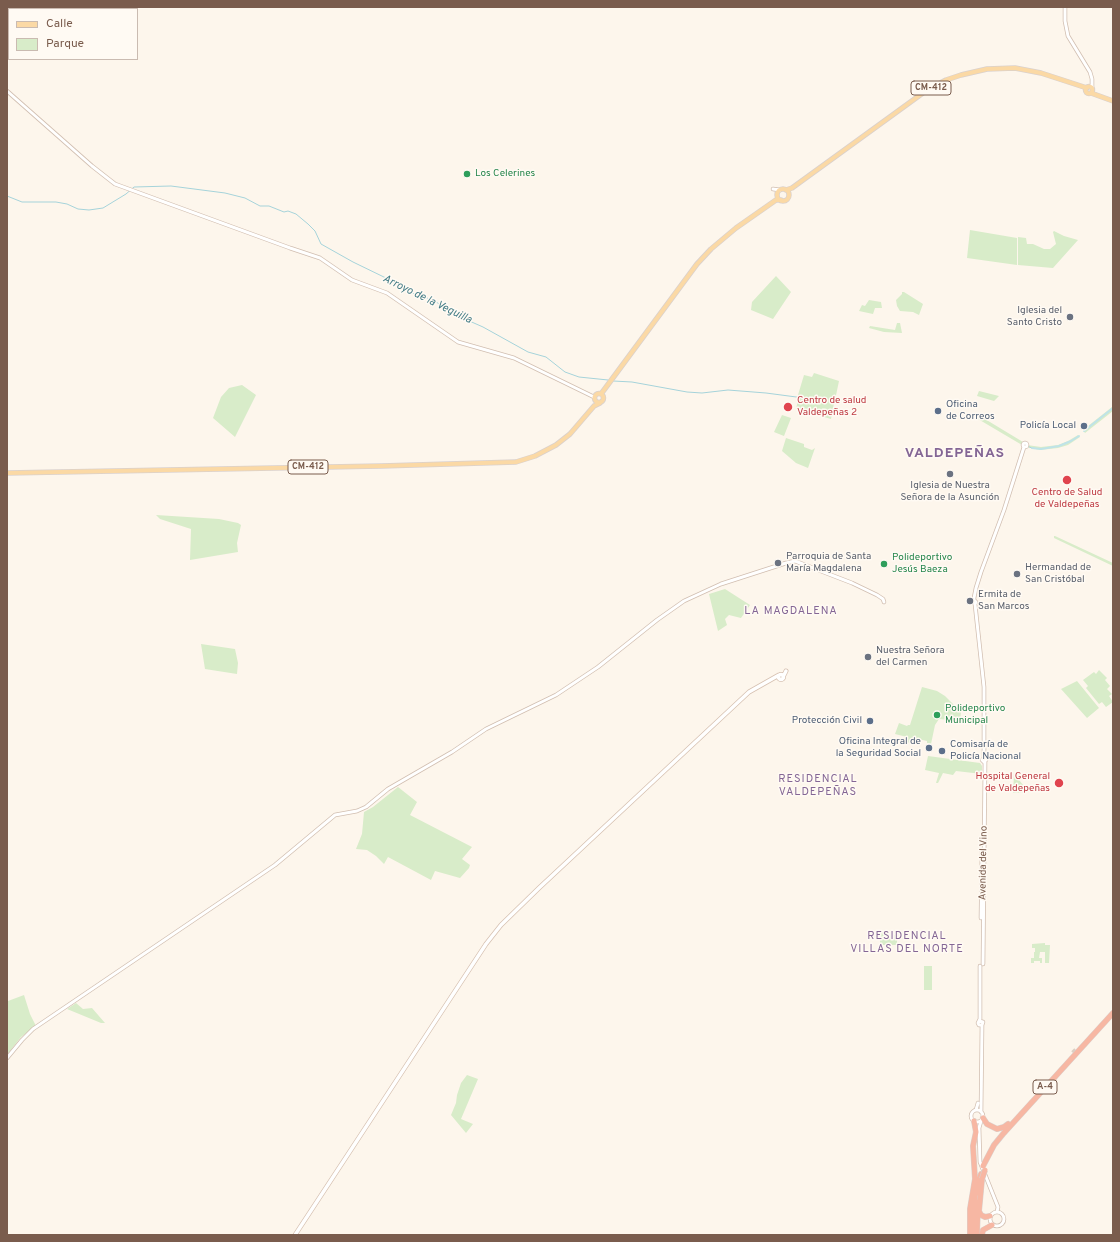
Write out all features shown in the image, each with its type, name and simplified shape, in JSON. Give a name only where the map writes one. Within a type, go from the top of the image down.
[{"type":"highway","points":[[970,1235],[970,1209],[975,1174],[973,1146],[979,1120],[994,1127],[1004,1127],[1113,1010]]},
{"type":"highway","name":"A-4","points":[[973,1235],[974,1207],[983,1172],[994,1145],[1011,1124],[1113,1013]]},
{"type":"highway","name":"A-4","points":[[977,1235],[978,1203],[983,1172],[996,1147],[1013,1125],[1113,1017]]},
{"type":"highway","points":[[983,1172],[979,1210],[981,1215],[984,1217],[990,1216]]},
{"type":"highway","points":[[982,1235],[983,1230],[992,1225]]},
{"type":"main road","name":"CM-412","points":[[786,190],[792,188],[927,90],[961,74],[987,69],[1015,68],[1041,73],[1074,84],[1113,101]]},
{"type":"main road","name":"CM-412","points":[[783,200],[792,190],[818,168]]},
{"type":"main road","points":[[778,193],[786,190],[789,195]]},
{"type":"main road","points":[[778,193],[783,200]]},
{"type":"main road","points":[[766,207],[776,199],[778,193]]},
{"type":"main road","points":[[602,395],[596,394],[595,399],[600,403],[603,400],[602,395],[606,388],[697,264],[711,249],[731,232],[776,200],[783,200]]},
{"type":"main road","name":"CM-412","points":[[590,410],[595,399]]},
{"type":"main road","name":"CM-412","points":[[7,473],[516,462],[536,456],[556,445],[570,434],[590,410],[600,403]]},
{"type":"main road","points":[[296,1235],[494,933],[539,888],[749,692],[773,677],[780,676],[786,671]]},
{"type":"street","points":[[1065,7],[1065,21],[1068,36],[1092,77],[1092,83],[1089,90]]},
{"type":"street","points":[[7,91],[92,166],[115,184],[282,246],[320,258],[352,280],[387,293],[458,342],[514,358],[595,399]]},
{"type":"street","name":"Avenida del Vino","points":[[980,1025],[983,1023],[980,1021],[982,965],[984,687],[974,598],[982,570],[1024,447]]},
{"type":"street","points":[[7,1058],[33,1029],[275,865],[335,815],[357,811],[366,807],[388,789],[452,752],[486,729],[556,695],[598,667],[657,620],[684,601],[721,584],[795,561],[856,585],[883,598],[884,602]]},
{"type":"street","points":[[979,1120],[972,1119],[971,1115],[976,1110],[978,1105],[980,1025]]},
{"type":"street","points":[[980,1025],[981,1112],[983,1115],[979,1120],[980,1162],[998,1207],[998,1212],[1002,1215],[1004,1221],[1000,1226],[992,1225],[990,1216],[998,1212]]},
{"type":"street","points":[[976,1110],[981,1112]]},
{"type":"green space","points":[[970,230],[1017,238],[1017,265],[967,258]]},
{"type":"green space","points":[[1054,231],[1078,240],[1053,268],[1018,265],[1018,237],[1026,238],[1027,244],[1033,244],[1044,249],[1050,249],[1056,244]]},
{"type":"green space","points":[[776,276],[791,292],[773,319],[751,310],[752,302]]},
{"type":"green space","points":[[902,292],[923,304],[919,315],[913,312],[900,311],[896,300]]},
{"type":"green space","points":[[869,300],[881,302],[882,308],[875,308],[873,314],[859,311],[862,305],[865,306]]},
{"type":"green space","points":[[897,323],[900,323],[902,333],[884,332],[869,328],[870,326],[895,330]]},
{"type":"green space","points":[[814,373],[839,381],[835,400],[836,402],[834,403],[831,419],[796,409],[798,395],[804,375],[812,377]]},
{"type":"green space","points":[[242,385],[256,395],[235,437],[213,418],[221,397],[229,388]]},
{"type":"green space","points":[[979,391],[999,396],[994,401],[977,396]]},
{"type":"green space","points":[[1112,407],[1113,411],[1085,433],[1083,430]]},
{"type":"green space","points":[[782,415],[791,418],[784,436],[774,432]]},
{"type":"green space","points":[[980,416],[1023,442],[1022,445],[978,419]]},
{"type":"green space","points":[[1078,435],[1080,437],[1068,445],[1058,448],[1040,450],[1026,447],[1027,445],[1041,447],[1058,445]]},
{"type":"green space","points":[[786,438],[804,444],[804,447],[812,450],[815,448],[808,468],[796,463],[782,451]]},
{"type":"green space","points":[[156,515],[219,519],[238,523],[241,525],[237,543],[238,552],[190,560],[191,529],[160,519]]},
{"type":"green space","points":[[1054,536],[1113,563],[1113,566],[1054,538]]},
{"type":"green space","points":[[725,589],[750,605],[741,618],[729,615],[725,619],[727,625],[718,631],[709,594]]},
{"type":"green space","points":[[201,644],[235,649],[238,663],[237,674],[205,669]]},
{"type":"green space","points":[[1099,670],[1107,678],[1105,680],[1110,686],[1107,689],[1112,694],[1109,696],[1113,702],[1106,707],[1102,702],[1099,704],[1086,688],[1088,686],[1083,680],[1094,672],[1096,674]]},
{"type":"green space","points":[[1077,681],[1099,708],[1087,718],[1061,689]]},
{"type":"green space","name":"Polideportivo Municipal","points":[[922,687],[937,691],[945,696],[961,712],[960,721],[939,719],[935,725],[931,744],[927,743],[927,741],[918,739],[916,744],[906,742],[907,737],[895,734],[899,723],[907,726],[910,725]]},
{"type":"green space","points":[[928,756],[980,763],[982,766],[982,774],[956,771],[953,775],[943,773],[938,783],[936,783],[939,773],[925,770]]},
{"type":"green space","points":[[1014,774],[1029,792],[1013,793]]},
{"type":"green space","points":[[398,787],[417,802],[410,815],[472,847],[462,859],[470,865],[460,878],[435,871],[431,880],[388,857],[384,864],[367,850],[356,849],[362,834],[364,812],[373,807]]},
{"type":"green space","points":[[880,932],[888,932],[888,935],[897,935],[897,945],[880,945]]},
{"type":"green space","points":[[1045,943],[1045,945],[1050,945],[1049,963],[1045,963],[1045,952],[1040,952],[1039,958],[1042,958],[1042,963],[1040,963],[1040,961],[1034,961],[1034,963],[1031,963],[1031,958],[1034,958],[1035,952],[1035,948],[1032,948],[1032,944]]},
{"type":"green space","points":[[924,966],[932,966],[932,990],[924,990]]},
{"type":"green space","points":[[24,995],[30,1014],[36,1026],[21,1037],[7,1055],[8,1001]]},
{"type":"green space","points":[[76,1003],[83,1009],[92,1008],[105,1023],[101,1023],[67,1009]]},
{"type":"green space","points":[[467,1075],[478,1079],[461,1119],[473,1124],[466,1133],[451,1115],[461,1083]]},
{"type":"waterway","name":"Arroyo de la Veguilla","points":[[7,196],[22,202],[56,202],[67,204],[78,209],[89,210],[103,208],[126,194],[134,187],[171,186],[225,193],[245,198],[260,206],[269,206],[284,212],[288,211],[296,214],[308,224],[315,231],[321,244],[388,279],[406,291],[433,300],[458,316],[483,327],[528,352],[546,357],[565,372],[579,377],[608,380]]},
{"type":"waterway","name":"Arroyo de la Veguilla","points":[[613,381],[632,382],[687,392],[702,393],[728,390],[819,400]]},
{"type":"waterway","name":"Arroyo de la Veguilla","points":[[1084,431],[1113,408]]},
{"type":"waterway","name":"Arroyo de la Veguilla","points":[[1032,448],[1041,449],[1059,446],[1079,436]]},
{"type":"waterway","name":"Arroyo de la Veguilla","points":[[1027,446],[1032,448]]},
{"type":"tunnel","points":[[1073,1053],[1076,1050]]},
{"type":"place","name":"Los Celerines","points":[[467,174]]},
{"type":"place","name":"Iglesia del Santo Cristo","points":[[1070,317]]},
{"type":"place","name":"Centro de salud Valdepeñas 2","points":[[788,407]]},
{"type":"place","name":"Oficina de Correos","points":[[938,411]]},
{"type":"place","name":"Policía Local","points":[[1084,426]]},
{"type":"place","name":"Iglesia de Nuestra Señora de la Asunción","points":[[950,474]]},
{"type":"place","name":"Centro de Salud de Valdepeñas","points":[[1067,480]]},
{"type":"place","name":"Parroquia de Santa María Magdalena","points":[[778,563]]},
{"type":"place","name":"Polideportivo Jesús Baeza","points":[[884,564]]},
{"type":"place","name":"Hermandad de San Cristóbal","points":[[1017,574]]},
{"type":"place","name":"Ermita de San Marcos","points":[[970,601]]},
{"type":"place","name":"Nuestra Señora del Carmen","points":[[868,657]]},
{"type":"place","name":"Polideportivo Municipal","points":[[937,715]]},
{"type":"place","name":"Protección Civil","points":[[870,721]]},
{"type":"place","name":"Oficina Integral de la Seguridad Social","points":[[929,748]]},
{"type":"place","name":"Comisaría de Policía Nacional","points":[[942,751]]},
{"type":"place","name":"Hospital General de Valdepeñas","points":[[1059,783]]},
{"type":"district","name":"VALDEPEÑAS","points":[[955,454]]},
{"type":"district","name":"LA MAGDALENA","points":[[791,612]]},
{"type":"district","name":"RESIDENCIAL VALDEPEÑAS","points":[[818,786]]},
{"type":"district","name":"RESIDENCIAL VILLAS DEL NORTE","points":[[907,943]]}]
